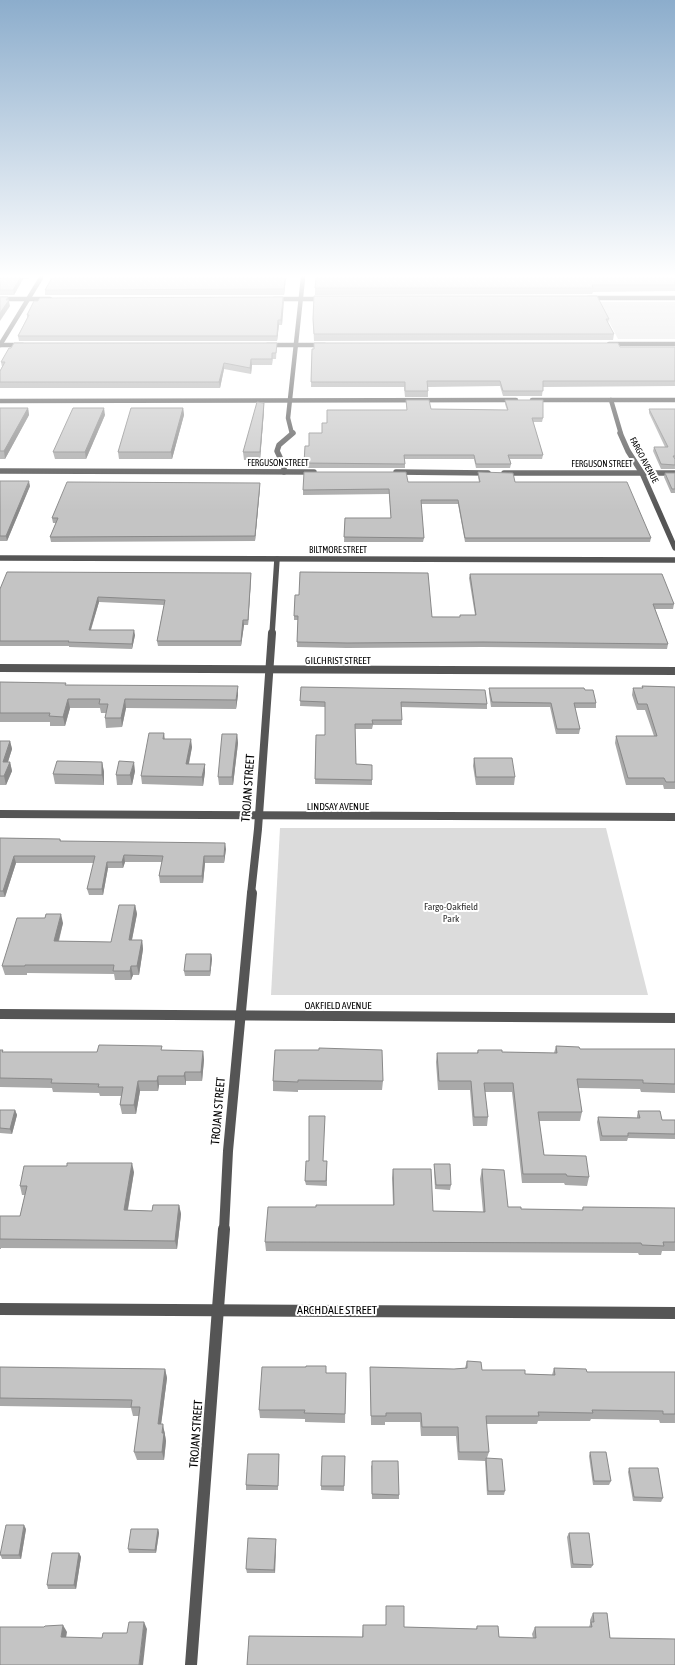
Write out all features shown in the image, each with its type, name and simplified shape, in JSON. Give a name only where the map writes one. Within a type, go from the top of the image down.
[{"type":"street","points":[[284,472],[284,466],[277,451],[279,445],[292,433],[288,418],[294,356]]},
{"type":"street","name":"FARGO AVENUE","points":[[611,400],[620,435],[642,473],[675,548]]},
{"type":"street","points":[[0,401],[675,400]]},
{"type":"street","name":"FERGUSON STREET","points":[[0,471],[320,472]]},
{"type":"street","points":[[391,472],[493,473]]},
{"type":"street","name":"FERGUSON STREET","points":[[501,473],[675,473]]},
{"type":"street","name":"BILTMORE STREET","points":[[0,558],[675,560]]},
{"type":"street","name":"TROJAN STREET","points":[[191,1665],[218,1310],[228,1151],[239,1016],[259,816],[277,559]]},
{"type":"street","name":"GILCHRIST STREET","points":[[0,668],[675,671]]},
{"type":"street","name":"LINDSAY AVENUE","points":[[0,814],[675,817]]},
{"type":"street","name":"OAKFIELD AVENUE","points":[[0,1014],[675,1018]]},
{"type":"street","name":"ARCHDALE STREET","points":[[0,1309],[675,1313]]},
{"type":"green space","name":"Fargo-Oakfield Park","points":[[280,828],[606,828],[648,995],[271,995]]},
{"type":"building","points":[[5,356],[272,356],[272,359],[251,359],[250,368],[224,363],[219,382],[0,382],[0,371],[5,362],[1,362]]},
{"type":"building","points":[[312,356],[675,356],[675,381],[543,381],[543,391],[503,391],[500,381],[427,381],[428,391],[405,391],[405,382],[311,382]]},
{"type":"building","points":[[406,400],[429,400],[431,409],[508,410],[505,400],[543,400],[543,418],[532,418],[543,455],[508,455],[511,464],[476,464],[474,455],[404,455],[405,464],[304,463],[305,446],[309,446],[309,433],[322,433],[322,423],[327,423],[327,410],[407,410]]},
{"type":"building","points":[[257,402],[264,403],[260,452],[243,452]]},
{"type":"building","points":[[0,408],[28,408],[4,451],[0,451]]},
{"type":"building","points":[[73,408],[104,408],[85,452],[53,452]]},
{"type":"building","points":[[131,408],[183,408],[171,452],[118,452]]},
{"type":"building","points":[[649,409],[675,409],[675,456],[673,456],[675,459],[675,465],[661,464],[654,447],[668,447]]},
{"type":"building","points":[[304,472],[406,472],[408,482],[480,482],[478,472],[513,473],[515,482],[627,482],[651,538],[465,538],[458,500],[421,500],[424,538],[344,537],[345,518],[391,518],[389,489],[303,490]]},
{"type":"building","points":[[665,473],[675,473],[675,489],[672,489]]},
{"type":"building","points":[[0,481],[29,481],[6,536],[0,536]]},
{"type":"building","points":[[67,482],[260,483],[255,536],[50,537],[58,518],[52,518]]},
{"type":"building","points":[[7,572],[251,573],[248,620],[243,620],[241,641],[157,641],[165,600],[98,597],[89,630],[134,630],[132,644],[68,642],[69,641],[0,641],[0,589]]},
{"type":"building","points":[[300,572],[428,573],[432,617],[460,617],[460,615],[476,615],[470,574],[662,574],[674,604],[653,604],[668,644],[297,642],[298,616],[294,616],[295,595],[299,595]]},
{"type":"building","points":[[0,682],[66,683],[65,685],[238,686],[236,700],[125,699],[121,718],[105,718],[108,704],[99,704],[100,699],[68,699],[63,717],[49,716],[50,713],[0,713]]},
{"type":"building","points":[[642,686],[675,687],[675,782],[666,782],[664,778],[628,778],[616,736],[657,736],[647,704],[638,704],[633,688],[643,688]]},
{"type":"building","points":[[301,687],[485,690],[487,704],[401,702],[402,720],[372,720],[373,724],[355,724],[356,764],[372,765],[372,780],[315,779],[316,735],[325,735],[325,702],[300,701]]},
{"type":"building","points":[[489,688],[584,688],[585,690],[593,690],[596,703],[574,703],[580,729],[557,729],[551,703],[492,702]]},
{"type":"building","points":[[149,733],[164,733],[163,739],[191,739],[186,764],[205,764],[202,777],[141,776]]},
{"type":"building","points":[[222,734],[237,734],[232,777],[218,777]]},
{"type":"building","points":[[0,741],[10,741],[3,762],[10,762],[4,776],[0,776]]},
{"type":"building","points":[[474,758],[512,758],[515,777],[476,777]]},
{"type":"building","points":[[57,761],[102,762],[102,775],[53,774]]},
{"type":"building","points":[[119,761],[134,762],[130,775],[116,775]]},
{"type":"building","points":[[0,838],[60,839],[60,841],[225,843],[224,856],[204,856],[202,876],[159,876],[163,856],[124,855],[122,862],[107,862],[102,889],[87,889],[95,856],[14,856],[3,891],[0,891]]},
{"type":"building","points":[[119,905],[135,905],[129,940],[142,940],[137,966],[131,966],[130,971],[113,971],[114,965],[2,966],[17,918],[45,918],[46,914],[61,914],[54,941],[111,942]]},
{"type":"building","points":[[186,954],[211,954],[210,971],[184,971]]},
{"type":"building","points":[[99,1045],[162,1046],[161,1050],[203,1051],[201,1072],[185,1072],[184,1076],[158,1076],[157,1081],[138,1081],[134,1105],[120,1105],[123,1087],[98,1087],[99,1084],[51,1083],[52,1079],[0,1078],[0,1050],[3,1050],[2,1052],[97,1052]]},
{"type":"building","points":[[556,1046],[579,1047],[580,1049],[675,1049],[675,1084],[643,1083],[643,1080],[577,1079],[582,1112],[538,1112],[544,1155],[586,1156],[589,1177],[567,1176],[566,1174],[523,1174],[513,1083],[484,1083],[488,1117],[474,1117],[471,1081],[439,1081],[437,1053],[478,1053],[478,1050],[502,1050],[502,1052],[557,1053]]},
{"type":"building","points":[[319,1048],[382,1050],[383,1081],[273,1081],[275,1050],[319,1050]]},
{"type":"building","points":[[0,1110],[15,1110],[10,1129],[0,1128]]},
{"type":"building","points":[[638,1111],[660,1111],[662,1120],[675,1120],[675,1134],[628,1133],[628,1136],[602,1136],[598,1117],[640,1118]]},
{"type":"building","points":[[309,1116],[325,1116],[323,1161],[327,1161],[326,1181],[305,1181],[306,1161],[309,1161]]},
{"type":"building","points":[[67,1163],[132,1163],[124,1210],[152,1211],[153,1205],[179,1205],[175,1241],[0,1239],[0,1216],[20,1216],[27,1186],[20,1186],[24,1166],[67,1166]]},
{"type":"building","points":[[434,1164],[450,1164],[451,1185],[436,1185]]},
{"type":"building","points":[[393,1169],[431,1169],[433,1211],[485,1212],[482,1169],[504,1170],[508,1207],[521,1207],[521,1209],[583,1210],[583,1207],[675,1208],[675,1242],[663,1242],[664,1246],[642,1245],[641,1243],[265,1242],[268,1207],[316,1207],[316,1205],[394,1205]]},
{"type":"building","points":[[467,1361],[481,1362],[482,1370],[525,1370],[525,1374],[555,1375],[554,1368],[586,1369],[587,1372],[675,1372],[675,1414],[663,1414],[663,1411],[592,1410],[593,1413],[538,1412],[539,1416],[486,1416],[489,1452],[459,1452],[458,1427],[422,1427],[421,1413],[386,1413],[386,1416],[371,1416],[370,1367],[454,1369],[467,1368]]},
{"type":"building","points":[[326,1366],[326,1373],[346,1373],[345,1414],[304,1413],[305,1410],[259,1410],[262,1367]]},
{"type":"building","points":[[0,1367],[165,1369],[158,1424],[163,1424],[162,1433],[164,1433],[162,1452],[134,1452],[140,1407],[131,1407],[132,1400],[0,1398]]},
{"type":"building","points":[[590,1452],[606,1452],[611,1481],[594,1481]]},
{"type":"building","points":[[248,1454],[279,1454],[278,1486],[246,1485]]},
{"type":"building","points":[[322,1456],[345,1456],[344,1486],[321,1486]]},
{"type":"building","points":[[486,1458],[502,1459],[505,1491],[488,1491]]},
{"type":"building","points":[[372,1461],[398,1461],[399,1495],[372,1494]]},
{"type":"building","points":[[629,1468],[658,1468],[663,1498],[634,1497]]},
{"type":"building","points":[[6,1525],[24,1525],[19,1555],[0,1555]]},
{"type":"building","points":[[131,1529],[158,1529],[155,1550],[128,1549]]},
{"type":"building","points":[[569,1533],[589,1533],[593,1565],[573,1564]]},
{"type":"building","points":[[248,1538],[276,1539],[274,1570],[246,1569]]},
{"type":"building","points":[[52,1553],[79,1553],[74,1585],[47,1585]]},
{"type":"building","points":[[386,1606],[404,1606],[404,1627],[477,1629],[477,1626],[498,1626],[499,1637],[536,1638],[535,1627],[592,1627],[591,1622],[594,1622],[593,1613],[607,1613],[610,1638],[675,1639],[675,1665],[247,1665],[249,1636],[363,1637],[363,1625],[386,1625]]},
{"type":"building","points":[[129,1622],[144,1622],[139,1665],[0,1665],[0,1627],[44,1627],[63,1625],[61,1637],[102,1638],[103,1633],[127,1633]]}]
